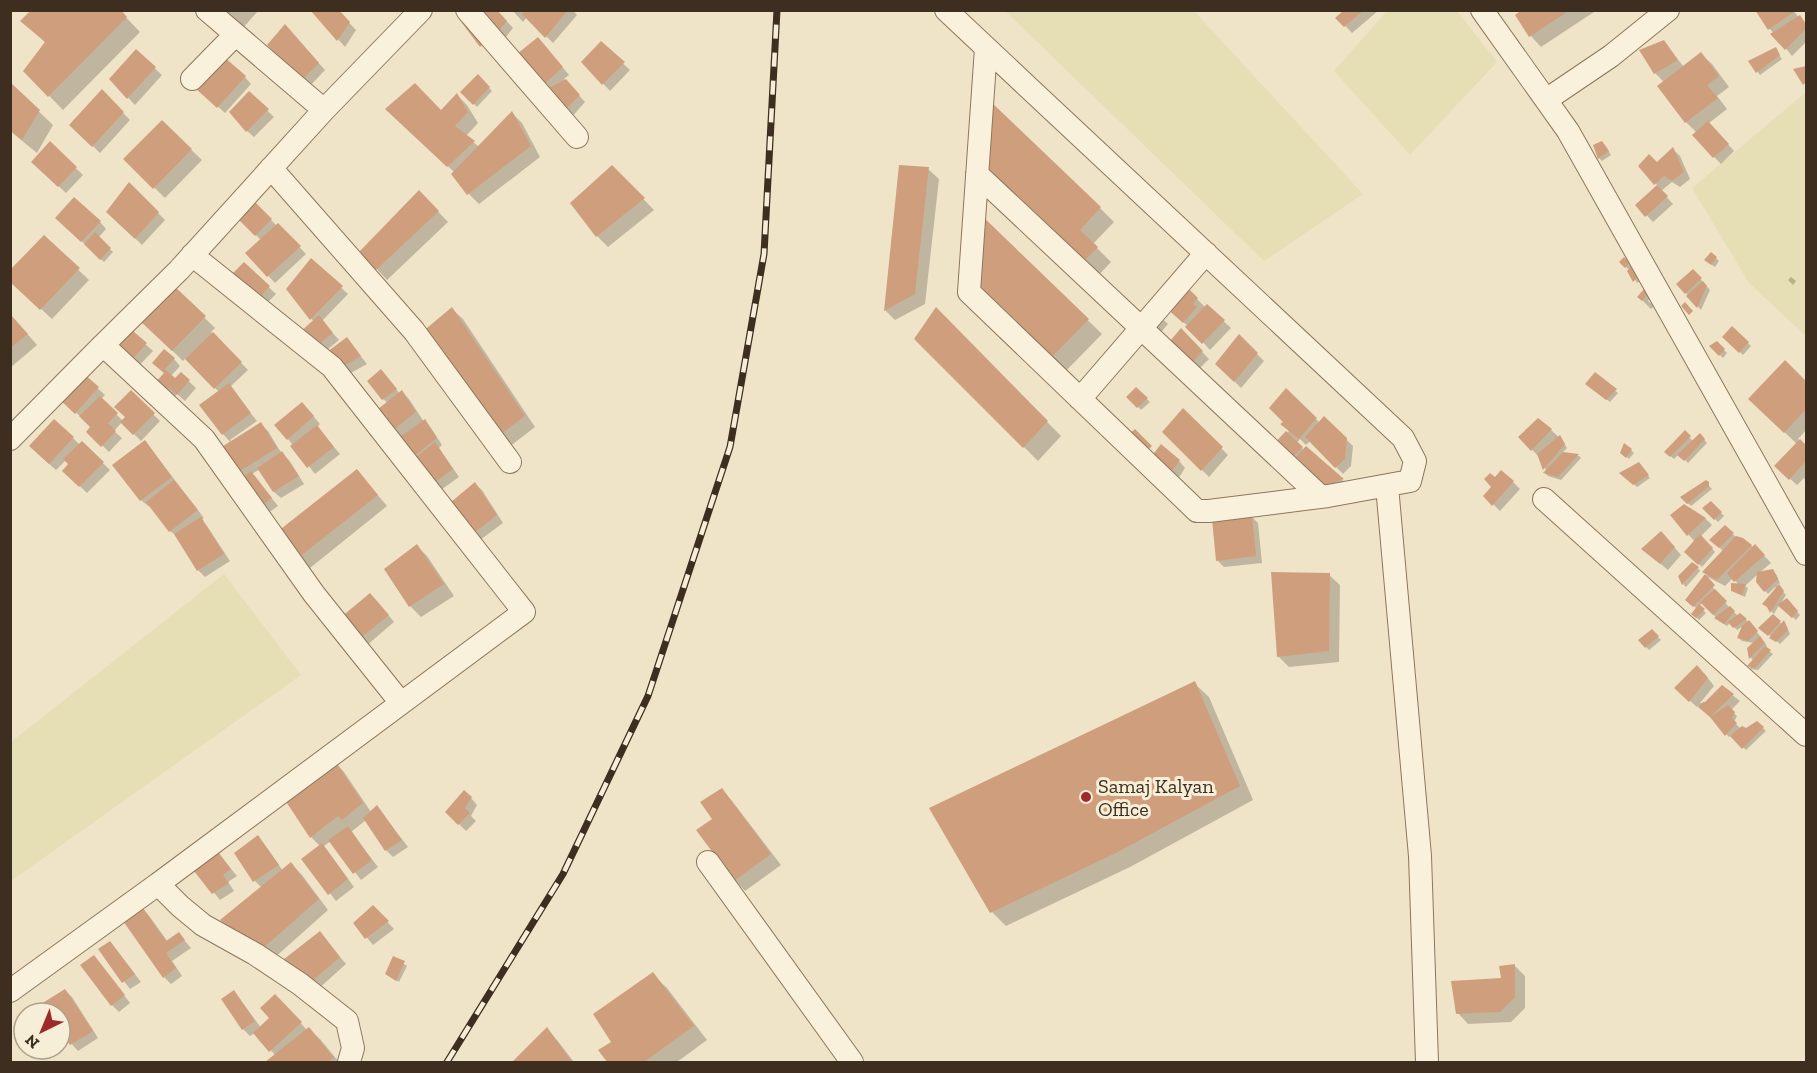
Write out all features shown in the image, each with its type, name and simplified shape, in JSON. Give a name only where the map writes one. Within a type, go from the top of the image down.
[{"type":"street","points":[[207,10],[324,110]]},
{"type":"street","points":[[10,440],[192,255],[324,110],[421,10]]},
{"type":"street","points":[[467,10],[577,137]]},
{"type":"street","points":[[946,10],[1403,438],[1415,460],[1410,481],[1321,497],[1197,511],[969,292],[986,48]]},
{"type":"street","points":[[1482,10],[1568,131],[1806,554]]},
{"type":"street","points":[[1546,100],[1611,56],[1668,10]]},
{"type":"street","points":[[192,79],[235,35]]},
{"type":"street","points":[[271,168],[414,331],[510,462]]},
{"type":"street","points":[[977,174],[1321,497]]},
{"type":"street","points":[[1080,399],[1206,254]]},
{"type":"street","points":[[10,991],[524,612],[332,367],[192,255]]},
{"type":"street","points":[[103,345],[204,439],[314,594],[401,703]]},
{"type":"street","points":[[1387,486],[1420,856],[1427,1062]]},
{"type":"street","points":[[1544,499],[1806,735]]},
{"type":"street","points":[[708,862],[852,1062]]},
{"type":"street","points":[[158,884],[203,926],[255,954],[300,984],[347,1020],[353,1048],[349,1062]]},
{"type":"shaded area","points":[[1005,11],[1194,11],[1363,194],[1264,261]]},
{"type":"shaded area","points":[[1387,11],[1457,11],[1497,62],[1410,155],[1334,71]]},
{"type":"shaded area","points":[[1806,92],[1806,336],[1749,283],[1692,188]]},
{"type":"shaded area","points":[[224,574],[301,675],[11,881],[11,742]]},
{"type":"building","points":[[31,10],[121,10],[127,17],[48,97],[23,71],[45,42],[20,21]]},
{"type":"building","points":[[310,10],[339,10],[350,22],[337,41]]},
{"type":"building","points":[[472,10],[497,10],[507,21],[494,36]]},
{"type":"building","points":[[526,10],[568,10],[545,38],[522,14]]},
{"type":"building","points":[[1344,10],[1364,10],[1344,27],[1335,18]]},
{"type":"building","points":[[1522,10],[1570,10],[1529,37],[1515,15]]},
{"type":"building","points":[[1755,10],[1793,10],[1794,12],[1768,30]]},
{"type":"building","points":[[465,13],[488,40],[480,47],[459,19]]},
{"type":"building","points":[[1800,15],[1806,24],[1806,29],[1785,50],[1770,34]]},
{"type":"building","points":[[285,24],[319,63],[302,80],[267,45]]},
{"type":"building","points":[[538,37],[563,67],[542,86],[512,58]]},
{"type":"building","points":[[1664,40],[1678,60],[1654,74],[1639,50]]},
{"type":"building","points":[[601,41],[625,62],[602,85],[581,62]]},
{"type":"building","points":[[1776,47],[1780,55],[1756,73],[1748,61]]},
{"type":"building","points":[[136,49],[156,67],[127,99],[109,79]]},
{"type":"building","points":[[1701,52],[1719,76],[1707,85],[1718,98],[1685,123],[1657,86]]},
{"type":"building","points":[[223,56],[246,76],[217,108],[195,88]]},
{"type":"building","points":[[1806,66],[1806,82],[1803,85],[1793,69]]},
{"type":"building","points":[[478,74],[490,87],[473,105],[460,92]]},
{"type":"building","points":[[566,79],[580,95],[563,112],[543,91]]},
{"type":"building","points":[[10,82],[40,110],[22,140],[10,130]]},
{"type":"building","points":[[415,83],[441,110],[457,93],[468,112],[455,126],[475,141],[447,167],[385,109]]},
{"type":"building","points":[[102,89],[124,112],[92,147],[69,125]]},
{"type":"building","points":[[249,91],[269,109],[246,132],[229,112]]},
{"type":"building","points":[[987,98],[1101,207],[1080,230],[1098,247],[1079,266],[981,173]]},
{"type":"building","points":[[512,111],[531,146],[467,195],[451,174]]},
{"type":"building","points":[[162,120],[192,149],[153,189],[123,159]]},
{"type":"building","points":[[1708,121],[1729,144],[1713,158],[1692,135]]},
{"type":"building","points":[[50,141],[77,167],[58,187],[31,162]]},
{"type":"building","points":[[1602,141],[1609,151],[1598,159],[1593,145]]},
{"type":"building","points":[[1673,147],[1684,172],[1672,181],[1664,176],[1654,185],[1638,166],[1649,154],[1657,162]]},
{"type":"building","points":[[612,165],[645,198],[596,237],[570,203]]},
{"type":"building","points":[[899,165],[929,167],[915,294],[884,311]]},
{"type":"building","points":[[129,182],[159,212],[135,239],[106,212]]},
{"type":"building","points":[[1657,185],[1668,196],[1645,217],[1635,205]]},
{"type":"building","points":[[419,190],[439,211],[376,270],[359,252]]},
{"type":"building","points":[[74,197],[101,221],[81,242],[55,218]]},
{"type":"building","points":[[251,198],[272,219],[255,236],[234,215]]},
{"type":"building","points":[[978,212],[1089,319],[1047,362],[972,290]]},
{"type":"building","points":[[278,223],[301,246],[267,277],[245,253]]},
{"type":"building","points":[[95,232],[111,248],[100,260],[84,244]]},
{"type":"building","points":[[44,235],[80,268],[40,310],[10,282],[10,270]]},
{"type":"building","points":[[1711,252],[1717,257],[1711,265],[1704,260]]},
{"type":"building","points":[[1624,257],[1630,262],[1625,268],[1619,262]]},
{"type":"building","points":[[311,258],[343,286],[310,320],[286,289]]},
{"type":"building","points":[[244,262],[270,286],[256,302],[229,277]]},
{"type":"building","points":[[1632,266],[1637,278],[1633,282],[1627,271]]},
{"type":"building","points":[[1693,269],[1702,278],[1685,294],[1676,284]]},
{"type":"building","points":[[1703,281],[1707,286],[1697,308],[1686,296]]},
{"type":"building","points":[[1183,283],[1198,298],[1193,304],[1197,307],[1183,323],[1164,306]]},
{"type":"building","points":[[173,285],[206,316],[172,351],[139,320]]},
{"type":"building","points":[[1644,289],[1649,293],[1642,301],[1637,297]]},
{"type":"building","points":[[1685,302],[1693,311],[1689,315],[1681,306]]},
{"type":"building","points":[[1207,304],[1225,320],[1202,344],[1185,327]]},
{"type":"building","points":[[452,307],[525,416],[497,437],[421,333]]},
{"type":"building","points":[[936,307],[1048,421],[1023,448],[914,339]]},
{"type":"building","points":[[10,314],[28,334],[10,348]]},
{"type":"building","points":[[319,315],[333,333],[314,348],[300,332]]},
{"type":"building","points":[[126,325],[147,343],[128,364],[108,345]]},
{"type":"building","points":[[1732,326],[1749,342],[1739,353],[1722,337]]},
{"type":"building","points":[[1181,328],[1203,351],[1187,368],[1165,347]]},
{"type":"building","points":[[213,332],[242,362],[214,389],[185,359]]},
{"type":"building","points":[[1239,334],[1258,353],[1234,382],[1215,364]]},
{"type":"building","points":[[347,337],[361,356],[339,369],[327,352]]},
{"type":"building","points":[[1717,341],[1725,349],[1719,356],[1709,346]]},
{"type":"building","points":[[164,349],[175,358],[165,369],[175,378],[181,372],[190,380],[177,395],[169,388],[162,396],[151,387],[164,373],[152,363]]},
{"type":"building","points":[[1785,360],[1806,381],[1806,409],[1784,433],[1748,399]]},
{"type":"building","points":[[381,369],[397,389],[382,400],[367,381]]},
{"type":"building","points":[[1595,372],[1617,389],[1606,400],[1585,384]]},
{"type":"building","points":[[83,373],[99,387],[75,414],[59,399]]},
{"type":"building","points":[[229,383],[251,413],[222,435],[199,405]]},
{"type":"building","points":[[1136,387],[1148,398],[1137,408],[1126,397]]},
{"type":"building","points":[[1286,388],[1317,418],[1299,439],[1280,424],[1283,422],[1269,408]]},
{"type":"building","points":[[131,390],[155,413],[133,435],[120,422],[125,417],[114,407]]},
{"type":"building","points":[[402,390],[416,412],[388,434],[373,413]]},
{"type":"building","points":[[100,396],[118,413],[108,423],[116,431],[101,447],[86,432],[90,427],[79,416]]},
{"type":"building","points":[[302,402],[314,416],[287,440],[274,425]]},
{"type":"building","points":[[1183,408],[1223,447],[1201,471],[1162,432]]},
{"type":"building","points":[[1324,416],[1347,438],[1345,459],[1335,468],[1305,437]]},
{"type":"building","points":[[1538,418],[1552,429],[1531,451],[1518,437]]},
{"type":"building","points":[[54,419],[74,437],[49,464],[29,446]]},
{"type":"building","points":[[425,419],[437,438],[408,461],[393,442]]},
{"type":"building","points":[[261,422],[277,448],[235,474],[220,448]]},
{"type":"building","points":[[317,425],[334,447],[307,468],[290,446]]},
{"type":"building","points":[[1135,429],[1152,446],[1143,454],[1126,437]]},
{"type":"building","points":[[1685,430],[1691,436],[1670,457],[1664,452]]},
{"type":"building","points":[[1286,431],[1303,447],[1287,463],[1271,447]]},
{"type":"building","points":[[1700,433],[1705,439],[1684,461],[1677,455]]},
{"type":"building","points":[[1560,435],[1565,444],[1543,470],[1537,454]]},
{"type":"building","points":[[1800,439],[1806,445],[1806,461],[1789,480],[1774,466]]},
{"type":"building","points":[[145,440],[172,477],[140,501],[112,465]]},
{"type":"building","points":[[82,441],[104,462],[79,487],[62,471],[68,464],[63,459]]},
{"type":"building","points":[[435,442],[453,469],[430,486],[410,462]]},
{"type":"building","points":[[1624,443],[1632,449],[1626,458],[1620,453]]},
{"type":"building","points":[[1161,444],[1180,460],[1166,480],[1148,461]]},
{"type":"building","points":[[1306,446],[1344,479],[1318,488],[1291,462]]},
{"type":"building","points":[[282,451],[299,476],[273,492],[257,468]]},
{"type":"building","points":[[1563,452],[1579,454],[1558,477],[1543,473]]},
{"type":"building","points":[[1639,462],[1649,475],[1633,485],[1619,473]]},
{"type":"building","points":[[357,469],[378,495],[298,558],[277,532]]},
{"type":"building","points":[[1501,470],[1514,481],[1492,506],[1483,496],[1491,487],[1484,479],[1490,473],[1495,477]]},
{"type":"building","points":[[251,471],[272,498],[260,507],[240,480]]},
{"type":"building","points":[[174,480],[198,510],[169,532],[146,502]]},
{"type":"building","points":[[1706,480],[1709,486],[1687,504],[1680,497]]},
{"type":"building","points":[[475,482],[497,515],[475,532],[445,507]]},
{"type":"building","points":[[1711,501],[1722,512],[1714,520],[1702,508]]},
{"type":"building","points":[[1684,504],[1706,518],[1687,536],[1670,515]]},
{"type":"building","points":[[1252,515],[1256,556],[1216,561],[1212,519]]},
{"type":"building","points":[[201,517],[224,554],[197,571],[174,534]]},
{"type":"building","points":[[1725,525],[1734,533],[1719,548],[1709,540]]},
{"type":"building","points":[[1661,531],[1675,547],[1660,564],[1641,549]]},
{"type":"building","points":[[1700,534],[1713,548],[1698,565],[1684,552]]},
{"type":"building","points":[[1736,536],[1752,545],[1717,580],[1702,572]]},
{"type":"building","points":[[417,544],[444,584],[409,607],[384,569]]},
{"type":"building","points":[[1755,544],[1765,555],[1734,582],[1727,573]]},
{"type":"building","points":[[1692,562],[1699,567],[1682,585],[1678,576]]},
{"type":"building","points":[[1773,569],[1778,579],[1764,592],[1756,582],[1757,572]]},
{"type":"building","points":[[1271,572],[1330,573],[1329,651],[1277,657]]},
{"type":"building","points":[[1705,574],[1715,585],[1693,607],[1685,600]]},
{"type":"building","points":[[1731,583],[1746,584],[1742,595],[1731,591]]},
{"type":"building","points":[[1779,584],[1784,591],[1770,613],[1762,604]]},
{"type":"building","points":[[1715,589],[1727,601],[1713,615],[1700,602]]},
{"type":"building","points":[[370,593],[389,615],[358,640],[340,618]]},
{"type":"building","points":[[1787,598],[1798,611],[1792,618],[1777,605]]},
{"type":"building","points":[[1699,604],[1705,609],[1696,618],[1691,614]]},
{"type":"building","points":[[1730,606],[1735,611],[1724,624],[1714,618]]},
{"type":"building","points":[[1740,613],[1747,619],[1733,628],[1728,622]]},
{"type":"building","points":[[1773,614],[1781,621],[1768,636],[1758,628]]},
{"type":"building","points":[[1749,620],[1758,631],[1748,641],[1737,638],[1742,626]]},
{"type":"building","points":[[1784,620],[1788,630],[1776,642],[1769,638]]},
{"type":"building","points":[[1652,629],[1659,636],[1645,648],[1638,640]]},
{"type":"building","points":[[1760,636],[1765,643],[1749,659],[1747,648]]},
{"type":"building","points":[[1765,646],[1771,650],[1755,668],[1747,666]]},
{"type":"building","points":[[1697,665],[1708,678],[1689,702],[1674,688]]},
{"type":"building","name":"Samaj Kalyan Office","points":[[1195,681],[1240,786],[1116,853],[990,913],[929,808]]},
{"type":"building","points":[[1722,685],[1734,694],[1710,717],[1698,707]]},
{"type":"building","points":[[1728,705],[1735,712],[1732,718],[1737,723],[1725,736],[1710,717]]},
{"type":"building","points":[[1757,721],[1764,727],[1742,749],[1730,736],[1742,726],[1746,728]]},
{"type":"building","points":[[334,759],[363,803],[342,820],[338,816],[310,838],[283,797]]},
{"type":"building","points":[[722,788],[771,854],[734,881],[696,830],[712,819],[700,802]]},
{"type":"building","points":[[464,790],[472,797],[465,808],[470,813],[458,825],[445,812]]},
{"type":"building","points":[[377,805],[402,840],[385,851],[363,818]]},
{"type":"building","points":[[348,826],[372,860],[353,874],[328,840]]},
{"type":"building","points":[[258,835],[279,865],[253,882],[234,853]]},
{"type":"building","points":[[322,843],[348,879],[328,895],[301,859]]},
{"type":"building","points":[[216,849],[231,869],[223,875],[229,883],[212,894],[190,866]]},
{"type":"building","points":[[291,862],[319,899],[261,950],[220,920]]},
{"type":"building","points":[[140,904],[166,941],[179,932],[185,940],[166,953],[176,968],[163,978],[121,918]]},
{"type":"building","points":[[373,905],[389,921],[365,939],[353,923]]},
{"type":"building","points":[[320,931],[340,957],[309,984],[279,963]]},
{"type":"building","points":[[110,941],[135,974],[122,983],[98,949]]},
{"type":"building","points":[[94,955],[125,995],[111,1006],[80,965]]},
{"type":"building","points":[[393,956],[405,961],[396,981],[385,974]]},
{"type":"building","points":[[1515,964],[1515,997],[1500,1012],[1456,1014],[1451,981],[1501,978],[1499,966]]},
{"type":"building","points":[[653,972],[694,1026],[644,1062],[607,1062],[598,1050],[611,1042],[593,1014]]},
{"type":"building","points":[[65,989],[93,1031],[72,1044],[72,1001],[46,1001]]},
{"type":"building","points":[[234,990],[255,1021],[242,1030],[221,999]]},
{"type":"building","points":[[275,994],[302,1022],[269,1052],[253,1033],[269,1018],[260,1008]]},
{"type":"building","points":[[309,1027],[334,1058],[328,1062],[265,1062]]},
{"type":"building","points":[[547,1027],[572,1062],[512,1062]]},
{"type":"railway","points":[[447,1062],[563,874],[648,696],[730,447],[764,254],[777,10]]},
{"type":"place","name":"Samaj Kalyan Office","points":[[1086,797]]}]
